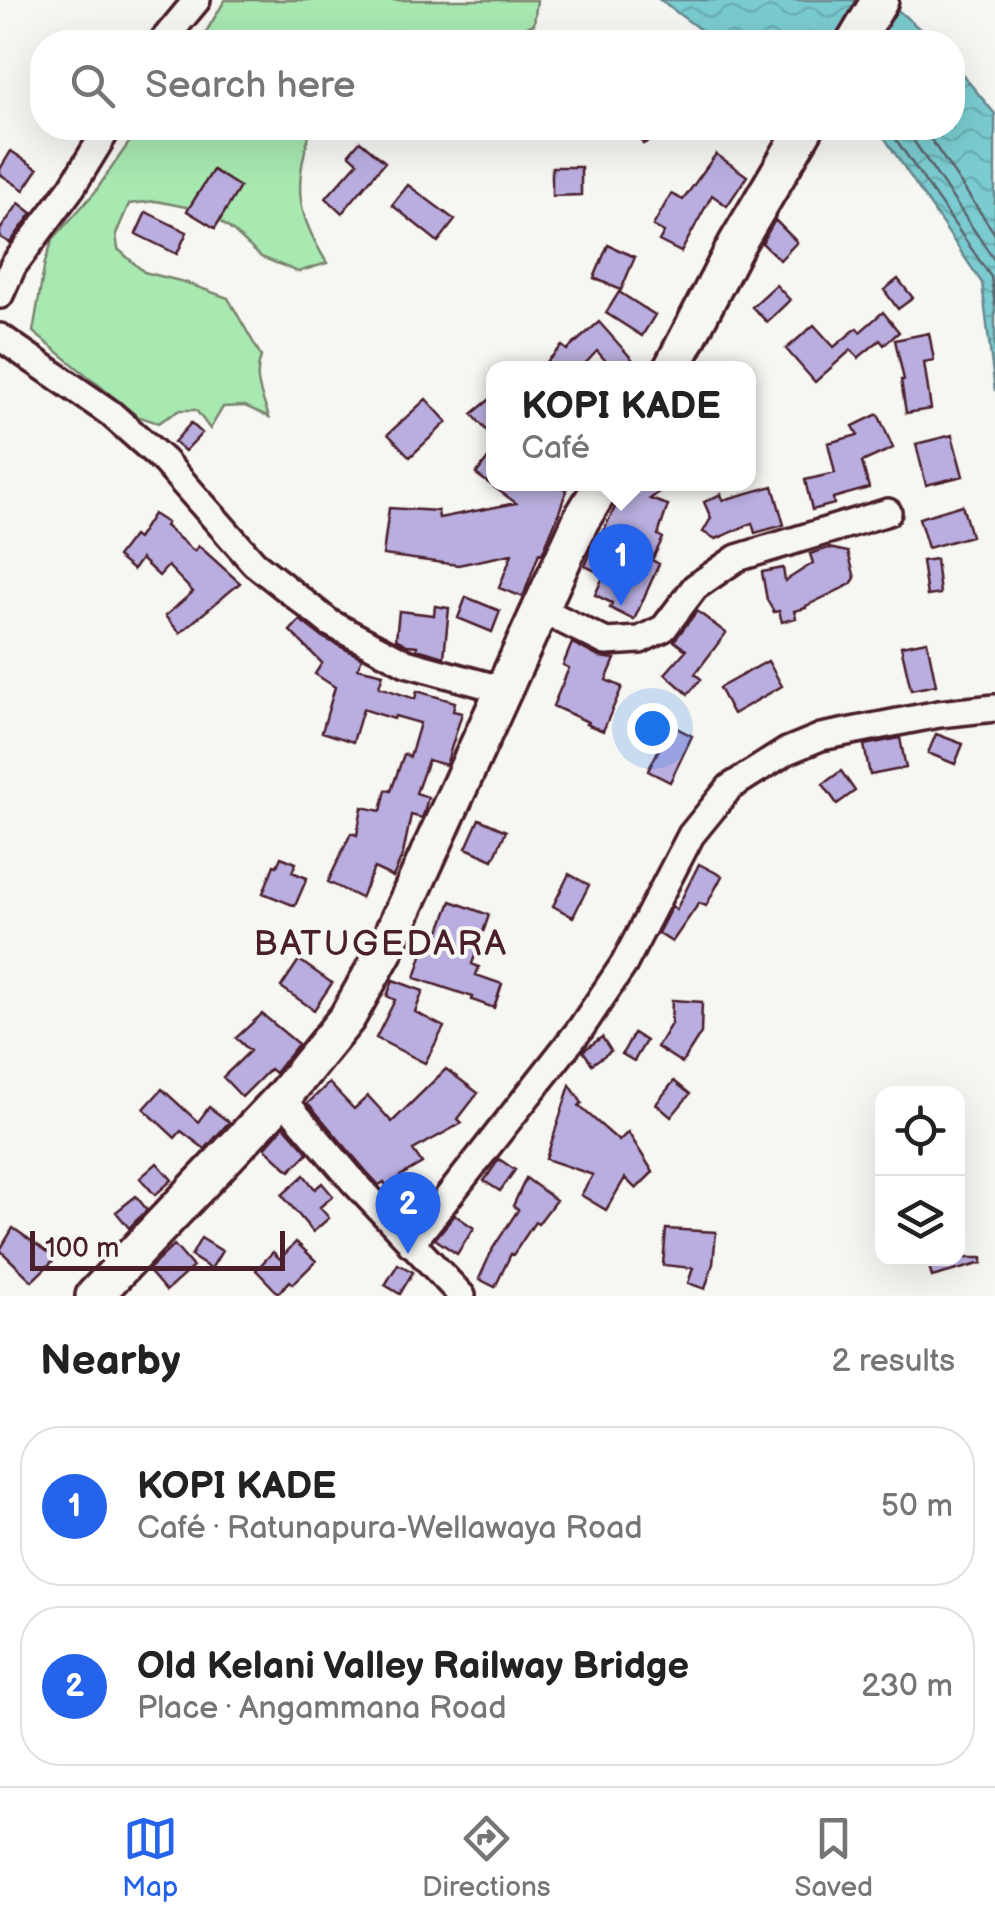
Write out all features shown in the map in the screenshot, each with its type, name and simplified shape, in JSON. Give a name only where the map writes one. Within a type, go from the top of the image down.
[{"type":"highway","points":[[863,30],[880,0]]},
{"type":"highway","points":[[676,361],[736,244],[798,140]]},
{"type":"highway","points":[[94,1296],[282,1098],[347,1018],[384,952],[581,520],[599,491]]},
{"type":"street","points":[[172,30],[197,0]]},
{"type":"street","points":[[0,294],[13,266],[72,187],[101,140]]},
{"type":"street","points":[[0,337],[110,412],[164,461],[254,562],[330,623],[406,663],[504,690]]},
{"type":"street","points":[[540,609],[606,642],[640,640],[664,628],[694,586],[737,558],[888,512]]},
{"type":"street","points":[[410,1244],[581,1028],[624,964],[691,836],[730,786],[787,751],[821,738],[939,714],[995,708]]},
{"type":"street","points":[[282,1098],[410,1244],[462,1296]]},
{"type":"green space","points":[[225,0],[537,0],[534,24],[521,30],[207,30]]},
{"type":"green space","points":[[131,140],[308,140],[300,183],[303,213],[327,263],[298,272],[261,257],[206,211],[156,201],[129,204],[116,234],[118,249],[144,272],[228,298],[261,356],[258,380],[269,417],[245,406],[223,407],[210,429],[196,410],[180,410],[158,423],[137,416],[33,332],[53,239],[95,192]]},
{"type":"water","points":[[660,0],[886,0],[921,30],[701,30]]},
{"type":"water","points":[[965,78],[995,114],[995,391],[982,283],[886,140],[965,140]]},
{"type":"building","points":[[360,141],[385,162],[342,213],[326,198],[358,162],[349,154]]},
{"type":"building","points":[[11,151],[38,169],[24,190],[0,174]]},
{"type":"building","points":[[716,154],[747,176],[727,206],[712,195],[681,252],[659,241],[664,232],[653,226],[671,194],[683,200]]},
{"type":"building","points":[[552,167],[581,167],[581,195],[552,196]]},
{"type":"building","points":[[213,170],[240,187],[215,228],[187,211]]},
{"type":"building","points":[[408,185],[455,220],[438,242],[392,205]]},
{"type":"building","points":[[19,203],[32,213],[10,243],[0,237],[0,230]]},
{"type":"building","points":[[146,212],[187,232],[177,254],[136,234]]},
{"type":"building","points":[[775,220],[797,242],[780,260],[762,243]]},
{"type":"building","points":[[608,245],[635,257],[621,290],[594,278]]},
{"type":"building","points":[[898,279],[913,298],[898,309],[884,290]]},
{"type":"building","points":[[776,285],[790,300],[767,322],[752,307]]},
{"type":"building","points":[[619,292],[655,315],[642,336],[606,313]]},
{"type":"building","points":[[883,312],[899,332],[884,345],[880,340],[858,358],[851,350],[815,382],[786,349],[814,325],[834,347]]},
{"type":"building","points":[[599,322],[634,361],[606,361],[597,351],[588,361],[548,361],[562,346],[567,350]]},
{"type":"building","points":[[929,333],[934,360],[924,362],[931,409],[906,413],[895,340]]},
{"type":"building","points":[[426,399],[447,422],[410,457],[388,434]]},
{"type":"building","points":[[486,403],[486,430],[472,414]]},
{"type":"building","points":[[878,414],[893,448],[862,462],[869,488],[833,498],[834,504],[812,510],[805,480],[835,473],[828,443],[858,435],[853,426]]},
{"type":"building","points":[[191,423],[202,433],[185,451],[174,442]]},
{"type":"building","points":[[952,435],[963,476],[926,485],[916,444]]},
{"type":"building","points":[[486,461],[486,481],[476,474]]},
{"type":"building","points":[[773,486],[784,525],[755,533],[752,523],[716,539],[703,532],[711,518],[704,502],[721,494],[723,500]]},
{"type":"building","points":[[499,491],[566,491],[523,597],[499,588],[512,554],[458,565],[383,555],[389,508],[438,511],[439,518],[516,503]]},
{"type":"building","points":[[622,491],[661,491],[650,499],[668,505],[658,535],[663,538],[652,560],[659,564],[634,620],[595,595],[604,575],[585,566]]},
{"type":"building","points":[[962,505],[971,536],[928,548],[919,518]]},
{"type":"building","points":[[153,514],[194,551],[199,546],[240,583],[180,633],[165,616],[193,592],[168,566],[159,576],[141,559],[133,570],[117,557],[133,536],[137,539]]},
{"type":"building","points":[[829,548],[848,552],[855,578],[851,584],[794,611],[796,618],[782,622],[779,611],[774,612],[767,600],[762,572],[783,568],[785,581],[813,563],[810,554]]},
{"type":"building","points":[[936,559],[940,594],[927,596],[922,561]]},
{"type":"building","points":[[466,597],[500,611],[492,632],[458,618]]},
{"type":"building","points":[[435,606],[449,608],[444,657],[396,639],[399,611],[434,615]]},
{"type":"building","points":[[697,611],[726,633],[695,674],[701,679],[688,694],[665,674],[686,650],[674,641]]},
{"type":"building","points":[[300,620],[362,658],[358,668],[383,674],[379,687],[415,699],[417,691],[455,702],[453,711],[462,713],[446,765],[428,760],[416,793],[428,797],[424,813],[422,818],[411,815],[403,854],[393,877],[374,868],[361,898],[328,882],[351,833],[357,835],[362,807],[381,811],[386,790],[391,791],[404,754],[410,757],[420,723],[363,709],[353,742],[322,732],[335,687],[315,674],[322,663],[290,631]]},
{"type":"building","points":[[927,641],[936,685],[911,690],[901,646]]},
{"type":"building","points":[[572,643],[599,657],[615,659],[606,680],[622,687],[603,731],[553,706],[569,668],[563,665]]},
{"type":"building","points":[[768,661],[782,686],[733,714],[719,688]]},
{"type":"building","points":[[671,725],[692,736],[670,782],[648,771]]},
{"type":"building","points":[[936,734],[963,744],[955,764],[928,753]]},
{"type":"building","points":[[900,738],[906,768],[870,775],[864,745]]},
{"type":"building","points":[[841,771],[855,791],[837,804],[823,784]]},
{"type":"building","points":[[479,819],[506,831],[493,860],[466,848]]},
{"type":"building","points":[[281,857],[296,863],[292,872],[307,878],[295,906],[263,893]]},
{"type":"building","points":[[699,864],[722,876],[706,906],[699,903],[672,942],[658,933],[672,906],[676,910]]},
{"type":"building","points":[[569,874],[589,885],[573,917],[553,906]]},
{"type":"building","points":[[451,901],[489,915],[472,964],[479,967],[476,975],[502,984],[494,1008],[415,978],[424,949],[432,952]]},
{"type":"building","points":[[299,960],[332,983],[314,1010],[281,987]]},
{"type":"building","points":[[393,980],[423,991],[415,1012],[444,1027],[425,1063],[376,1038],[395,1000],[387,996]]},
{"type":"building","points":[[672,1000],[702,1002],[701,1033],[682,1063],[657,1047],[671,1024]]},
{"type":"building","points":[[262,1014],[298,1044],[275,1073],[270,1069],[242,1097],[223,1077],[250,1051],[236,1038]]},
{"type":"building","points":[[634,1033],[646,1041],[634,1061],[622,1054]]},
{"type":"building","points":[[602,1037],[611,1051],[592,1064],[583,1051]]},
{"type":"building","points":[[446,1069],[478,1093],[458,1119],[462,1123],[413,1150],[422,1163],[400,1176],[404,1183],[390,1192],[384,1182],[379,1185],[366,1171],[308,1103],[329,1083],[354,1109],[368,1096],[392,1122]]},
{"type":"building","points":[[674,1081],[690,1094],[671,1117],[656,1104]]},
{"type":"building","points":[[570,1085],[582,1103],[579,1106],[619,1141],[628,1132],[653,1172],[636,1189],[625,1178],[606,1210],[581,1195],[593,1175],[546,1159]]},
{"type":"building","points":[[162,1089],[198,1122],[209,1107],[229,1122],[205,1149],[181,1131],[175,1138],[144,1109]]},
{"type":"building","points":[[284,1126],[308,1153],[290,1171],[265,1148]]},
{"type":"building","points":[[499,1159],[515,1170],[500,1191],[484,1181]]},
{"type":"building","points":[[157,1163],[172,1180],[155,1195],[140,1178]]},
{"type":"building","points":[[304,1175],[315,1189],[322,1183],[333,1196],[320,1207],[329,1218],[313,1232],[282,1195]]},
{"type":"building","points":[[526,1178],[556,1200],[511,1254],[495,1287],[479,1279],[493,1248],[518,1210],[513,1206]]},
{"type":"building","points":[[136,1196],[147,1210],[129,1228],[116,1212]]},
{"type":"building","points":[[455,1215],[474,1228],[457,1254],[435,1239]]},
{"type":"building","points":[[13,1228],[56,1258],[32,1281],[0,1250]]},
{"type":"building","points":[[666,1229],[716,1232],[713,1264],[705,1289],[688,1283],[693,1268],[663,1265]]},
{"type":"building","points":[[201,1238],[222,1251],[211,1269],[191,1256]]},
{"type":"building","points":[[296,1242],[316,1261],[278,1293],[256,1270],[273,1252],[280,1259]]},
{"type":"building","points":[[174,1245],[193,1267],[166,1291],[148,1270]]},
{"type":"building","points":[[965,1258],[982,1258],[982,1263],[932,1277],[929,1266],[965,1266]]},
{"type":"building","points":[[398,1264],[413,1272],[400,1294],[385,1285]]},
{"type":"place","name":"KOPI KADE","points":[[621,606]]},
{"type":"place","name":"Old Kelani Valley Railway Bridge","points":[[408,1254]]},
{"type":"district","name":"BATUGEDARA","points":[[381,943]]}]
